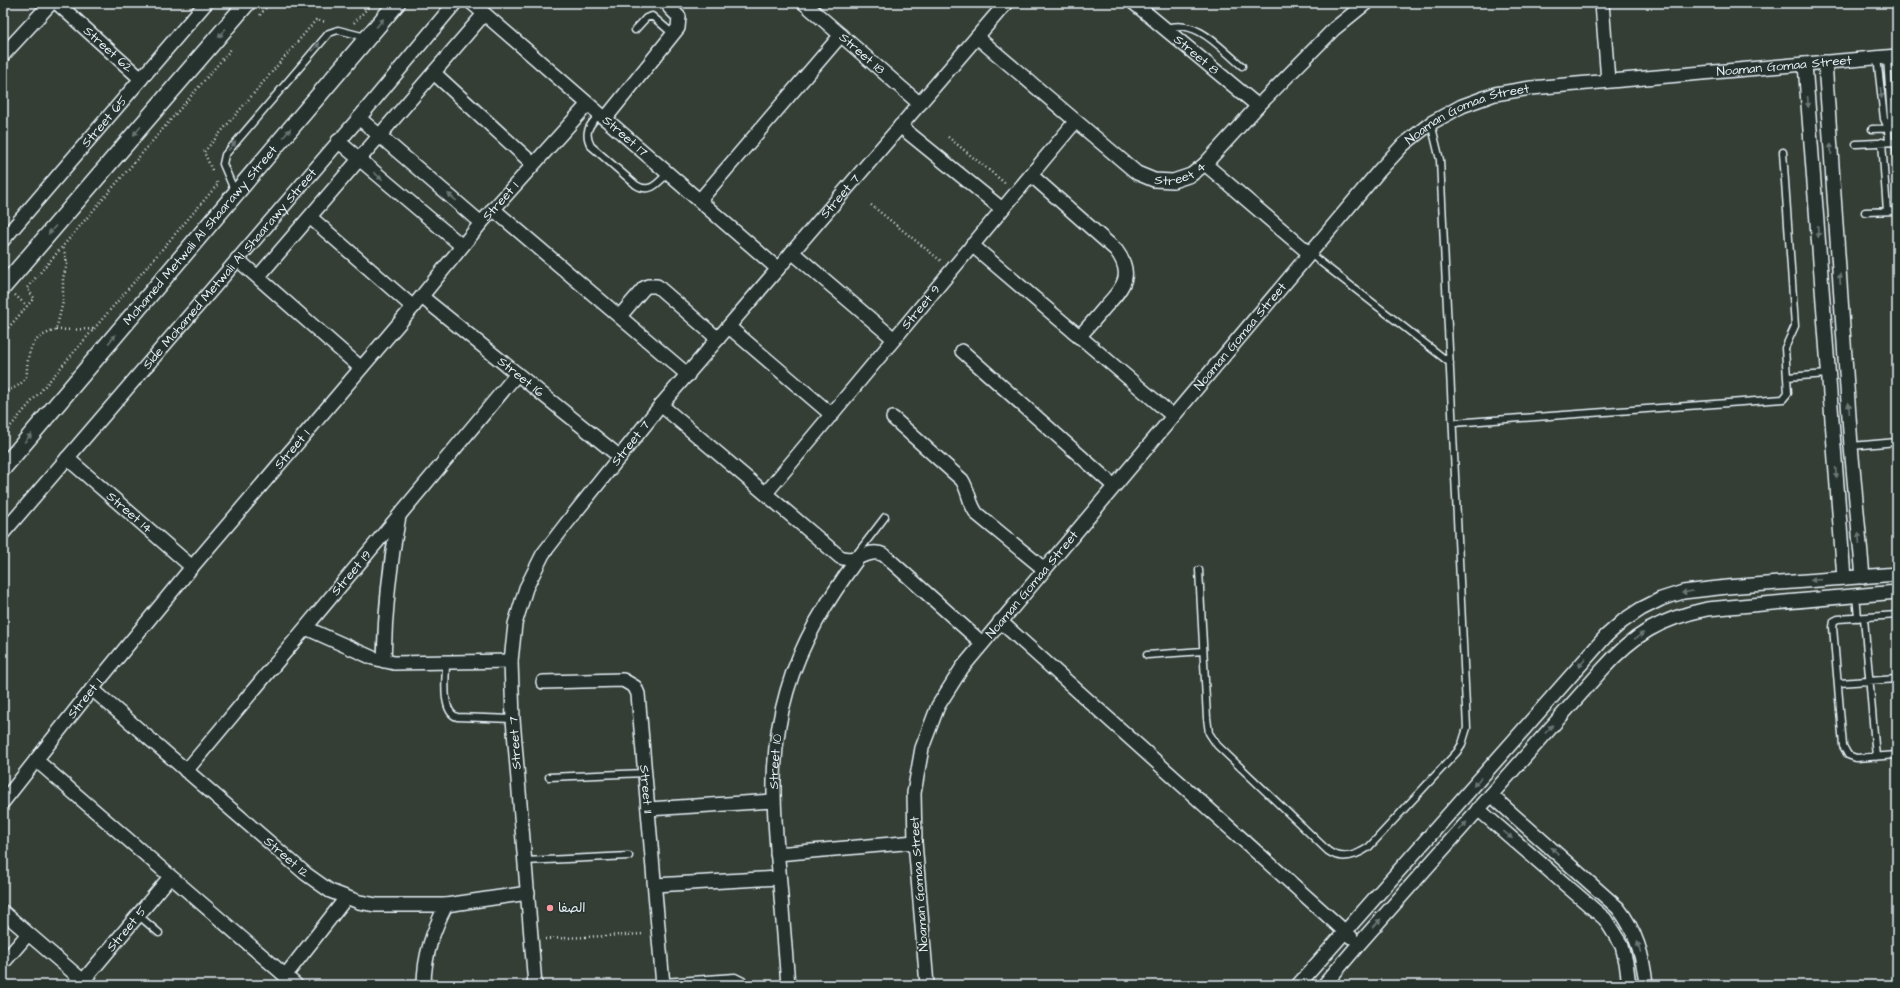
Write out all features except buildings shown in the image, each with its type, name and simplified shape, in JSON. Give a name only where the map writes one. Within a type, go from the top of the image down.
[{"type":"street","points":[[3,55],[51,3]]},
{"type":"street","name":"Street 62","points":[[57,3],[141,79]]},
{"type":"street","name":"Street 65","points":[[3,240],[206,3]]},
{"type":"street","points":[[3,287],[247,3]]},
{"type":"street","name":"Mohamed Metwali Al Shaarawy Street","points":[[3,468],[397,3]]},
{"type":"street","name":"Side Mohamed Metwali Al Shaarawy Street","points":[[3,533],[359,118],[455,3]]},
{"type":"street","name":"Street 17","points":[[472,3],[778,269]]},
{"type":"street","points":[[602,116],[678,28],[680,21],[677,13],[670,8],[668,3]]},
{"type":"street","name":"Street 18","points":[[804,3],[920,104]]},
{"type":"street","name":"Street 7","points":[[535,985],[513,719],[511,661],[515,624],[526,588],[543,554],[662,405],[1005,3]]},
{"type":"street","name":"Street 8","points":[[1134,3],[1258,106]]},
{"type":"street","name":"Street 4","points":[[977,37],[1075,122],[1137,173],[1154,180],[1173,181],[1190,176],[1205,164],[1258,106],[1334,29],[1366,3]]},
{"type":"street","points":[[1602,3],[1608,81]]},
{"type":"street","points":[[258,278],[484,14]]},
{"type":"street","points":[[700,200],[841,35]]},
{"type":"street","name":"Noaman Gomaa Street","points":[[927,985],[915,842],[914,793],[922,748],[938,706],[962,668],[1000,622],[1309,253],[1403,145],[1431,123],[1462,106],[1496,94],[1531,88],[1887,57]]},
{"type":"street","points":[[1825,62],[1852,446],[1863,577]]},
{"type":"street","points":[[1805,64],[1844,578]]},
{"type":"street","points":[[434,73],[533,164]]},
{"type":"street","name":"Street 1","points":[[3,802],[92,689],[192,567],[422,297],[481,223],[588,104]]},
{"type":"street","points":[[359,118],[481,223]]},
{"type":"street","name":"Street 9","points":[[766,494],[1075,122]]},
{"type":"street","points":[[900,126],[1002,209]]},
{"type":"street","points":[[338,141],[462,246]]},
{"type":"street","points":[[1205,164],[1309,253]]},
{"type":"street","points":[[1031,175],[1116,250],[1123,259],[1126,270],[1125,281],[1120,291],[1079,337]]},
{"type":"street","points":[[493,209],[688,375]]},
{"type":"street","points":[[310,217],[413,307]]},
{"type":"street","points":[[972,245],[1173,416]]},
{"type":"street","points":[[792,252],[894,339]]},
{"type":"street","points":[[237,259],[361,368]]},
{"type":"street","points":[[620,316],[644,288],[653,285],[657,286],[718,339]]},
{"type":"street","name":"Street 16","points":[[422,297],[620,457]]},
{"type":"street","points":[[729,327],[832,415]]},
{"type":"street","points":[[962,351],[1114,486]]},
{"type":"street","name":"Street 19","points":[[186,772],[518,374]]},
{"type":"street","points":[[662,405],[840,557],[855,559],[871,552],[884,556],[982,644]]},
{"type":"street","points":[[893,418],[962,480],[968,491],[970,504],[977,514],[1044,569]]},
{"type":"street","points":[[1834,447],[1852,446]]},
{"type":"street","name":"Street 14","points":[[67,458],[192,567]]},
{"type":"street","points":[[384,662],[385,612],[390,564],[399,516]]},
{"type":"street","name":"Street 10","points":[[788,985],[773,801],[775,746],[787,690],[796,664],[821,613],[855,559]]},
{"type":"street","points":[[1298,985],[1606,636],[1641,609],[1661,600],[1690,591],[1897,574]]},
{"type":"street","points":[[1324,985],[1358,944],[1618,651],[1638,636],[1660,623],[1683,614],[1728,606],[1897,592]]},
{"type":"street","points":[[1000,622],[1358,944]]},
{"type":"street","points":[[306,628],[384,662],[404,664],[511,661]]},
{"type":"street","name":"Street 11","points":[[543,682],[623,680],[630,683],[638,694],[663,983]]},
{"type":"street","name":"Street 12","points":[[92,689],[186,772],[311,878],[330,891],[346,898],[376,905],[446,905],[528,893]]},
{"type":"street","points":[[36,760],[296,985]]},
{"type":"street","points":[[1490,767],[1505,779]]},
{"type":"street","points":[[1491,795],[1618,908],[1626,919],[1639,944],[1646,985]]},
{"type":"street","points":[[648,809],[773,801]]},
{"type":"street","points":[[1478,809],[1605,919],[1622,946],[1629,985]]},
{"type":"street","points":[[777,854],[915,842]]},
{"type":"street","name":"Street 5","points":[[86,983],[138,915],[170,877]]},
{"type":"street","points":[[655,885],[779,878]]},
{"type":"street","points":[[285,976],[346,898]]},
{"type":"street","points":[[424,985],[428,949],[435,926],[446,905]]},
{"type":"street","points":[[3,912],[86,983]]},
{"type":"street","points":[[3,962],[28,934]]},
{"type":"lane","points":[[635,30],[646,18],[652,16],[673,34]]},
{"type":"lane","points":[[1165,29],[1184,25],[1193,27],[1202,32],[1242,66]]},
{"type":"lane","points":[[235,194],[223,164],[225,155],[329,33],[338,30],[368,37]]},
{"type":"lane","points":[[1887,57],[1891,119],[1886,142],[1887,211]]},
{"type":"lane","points":[[1887,57],[1884,119],[1888,128]]},
{"type":"lane","points":[[1890,110],[1897,110]]},
{"type":"lane","points":[[602,116],[589,126],[587,136],[588,141],[591,146],[636,185],[645,189],[654,187],[668,173]]},
{"type":"lane","points":[[1199,570],[1209,733],[1217,745],[1334,855],[1342,856],[1359,854],[1369,847],[1457,752],[1462,744],[1467,728],[1440,160],[1431,123]]},
{"type":"lane","points":[[1872,129],[1897,128]]},
{"type":"lane","points":[[1856,144],[1897,142],[1897,162]]},
{"type":"lane","points":[[1453,423],[1783,399],[1788,393],[1785,348],[1795,326],[1783,152]]},
{"type":"lane","points":[[1865,212],[1897,211]]},
{"type":"lane","points":[[1309,253],[1450,363]]},
{"type":"lane","points":[[1787,377],[1828,374]]},
{"type":"lane","points":[[1852,446],[1897,442]]},
{"type":"lane","points":[[855,559],[885,517]]},
{"type":"lane","points":[[1856,595],[1861,618],[1869,680],[1876,757]]},
{"type":"lane","points":[[1897,615],[1838,619],[1834,622],[1833,627],[1839,683],[1843,746],[1848,755],[1856,758],[1897,755]]},
{"type":"lane","points":[[1146,655],[1203,651]]},
{"type":"lane","points":[[446,663],[447,706],[450,714],[457,717],[513,719]]},
{"type":"lane","points":[[1839,683],[1897,679]]},
{"type":"lane","points":[[549,777],[645,773]]},
{"type":"lane","points":[[525,861],[629,856]]},
{"type":"lane","points":[[138,915],[159,933]]},
{"type":"lane","points":[[663,983],[735,977],[743,981],[746,985]]},
{"type":"path","points":[[260,15],[270,3]]},
{"type":"path","points":[[352,26],[372,3]]},
{"type":"path","points":[[213,171],[204,152],[316,20],[330,22]]},
{"type":"path","points":[[3,334],[34,298],[27,288],[234,46]]},
{"type":"path","points":[[948,137],[1016,193]]},
{"type":"path","points":[[4,434],[218,184],[215,178]]},
{"type":"path","points":[[871,205],[952,270]]},
{"type":"path","points":[[56,330],[63,302],[63,278],[67,264],[63,246]]},
{"type":"path","points":[[3,392],[19,385],[26,379],[28,353],[33,343],[45,333],[56,330],[94,329]]},
{"type":"path","points":[[531,940],[659,933]]},
{"type":"place","name":"الصفا","points":[[550,908]]}]
